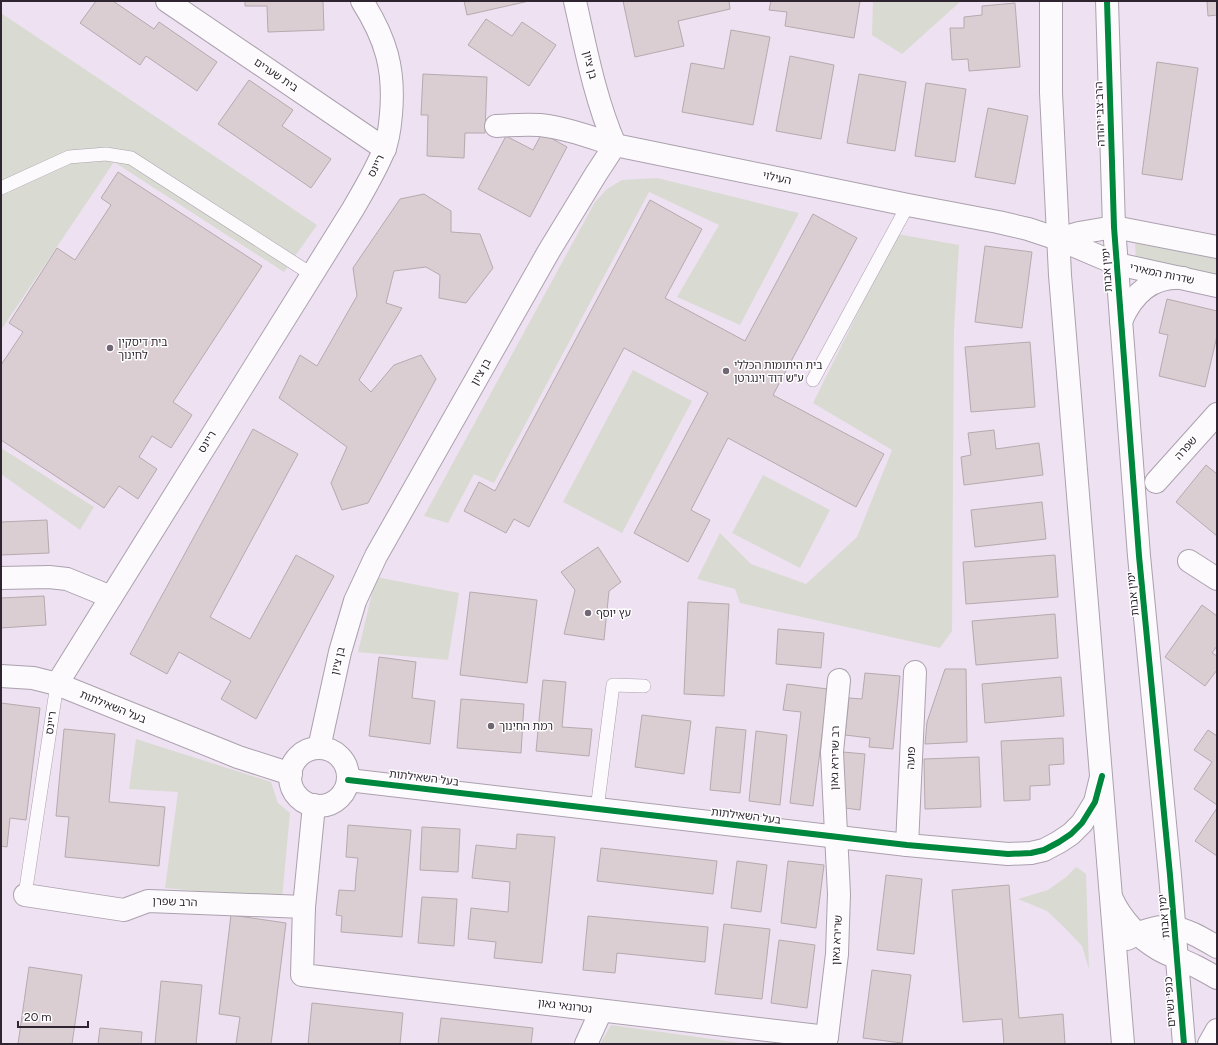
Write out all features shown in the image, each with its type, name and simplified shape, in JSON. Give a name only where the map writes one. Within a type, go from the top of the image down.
[{"type":"street","name":"בית שערים","points":[[167,1],[385,149]]},
{"type":"street","name":"ריינס","points":[[57,684],[371,177],[385,149],[390,125],[393,94],[391,71],[383,42],[362,1]]},
{"type":"street","name":"בן ציון","points":[[319,748],[340,652],[355,601],[376,556],[549,251],[615,145],[601,108],[590,69],[575,1]]},
{"type":"street","points":[[1051,1],[1051,93],[1058,239],[1123,1044]]},
{"type":"street","name":"הרב צבי יהודה","points":[[1107,1],[1114,227]]},
{"type":"street","name":"העילוי","points":[[496,126],[516,124],[539,125],[576,132],[615,145],[998,222],[1028,229],[1058,239]]},
{"type":"street","points":[[1058,239],[1114,227],[1217,247]]},
{"type":"street","name":"ימין אבות","points":[[1114,227],[1139,556],[1177,958]]},
{"type":"street","name":"שדרות המאירי","points":[[1058,239],[1117,264],[1217,286]]},
{"type":"street","points":[[1121,321],[1130,304],[1143,289],[1154,282],[1167,278],[1183,278]]},
{"type":"street","name":"שפרה","points":[[1156,482],[1217,414]]},
{"type":"street","points":[[1189,561],[1217,579]]},
{"type":"street","points":[[1,578],[49,577],[67,579],[111,597]]},
{"type":"street","name":"פועה","points":[[906,845],[915,672]]},
{"type":"street","name":"בעל השאילתות","points":[[1,676],[33,678],[57,684],[208,746],[290,774]]},
{"type":"street","name":"רב שרירא גאון","points":[[836,836],[832,752],[839,680]]},
{"type":"street","points":[[319,748],[327,749],[336,753],[343,760],[347,770],[348,780],[347,786],[342,795],[334,802],[324,806],[314,805],[303,800],[296,793],[291,784],[290,774],[294,763],[300,755],[309,750],[319,748]]},
{"type":"street","name":"בעל השאילתות","points":[[348,780],[906,845],[1008,854],[1031,853],[1044,850],[1071,834],[1082,823],[1095,802],[1102,776]]},
{"type":"street","points":[[304,907],[314,805]]},
{"type":"street","name":"שרירא גאון","points":[[826,1041],[837,954],[839,894],[836,836]]},
{"type":"street","name":"הרב שפרן","points":[[25,895],[124,910],[148,901],[304,907]]},
{"type":"street","points":[[1112,898],[1121,914],[1138,933],[1158,949],[1217,978]]},
{"type":"street","name":"נטרונאי גאון","points":[[304,907],[302,975],[601,1011],[826,1041]]},
{"type":"street","points":[[1116,946],[1138,933],[1157,927],[1175,927],[1217,947]]},
{"type":"street","name":"כנפי נשרים","points":[[1177,958],[1184,1044]]},
{"type":"street","points":[[586,1044],[601,1011]]},
{"type":"street","points":[[1209,1044],[1217,1030]]},
{"type":"lane","points":[[1,188],[69,157],[106,154],[131,158],[311,274]]},
{"type":"lane","points":[[813,380],[908,205]]},
{"type":"lane","name":"ריינס","points":[[25,895],[57,684]]},
{"type":"lane","points":[[597,809],[613,685],[644,686]]},
{"type":"shaded area","points":[[873,1],[961,1],[902,54],[872,35]]},
{"type":"shaded area","points":[[1,13],[317,225],[284,272],[114,162],[1,330]]},
{"type":"shaded area","points":[[657,178],[799,213],[740,325],[677,297],[719,225],[649,192],[494,483],[474,474],[448,523],[424,516],[595,202],[607,189],[622,180]]},
{"type":"shaded area","points":[[897,234],[959,245],[954,329],[952,631],[940,648],[740,603],[735,589],[697,579],[720,533],[751,564],[806,584],[857,537],[892,450],[813,403]]},
{"type":"shaded area","points":[[1135,243],[1217,259],[1217,279],[1136,262]]},
{"type":"shaded area","points":[[633,370],[692,401],[622,533],[563,502]]},
{"type":"shaded area","points":[[1,448],[94,507],[80,530],[1,474]]},
{"type":"shaded area","points":[[763,475],[830,510],[800,568],[732,533]]},
{"type":"shaded area","points":[[376,577],[459,593],[448,660],[358,652]]},
{"type":"shaded area","points":[[136,739],[271,782],[278,803],[290,813],[282,899],[165,888],[178,792],[129,789]]},
{"type":"shaded area","points":[[1076,867],[1086,874],[1089,969],[1082,946],[1064,927],[1047,911],[1018,899],[1048,890],[1066,877]]},
{"type":"shaded area","points":[[611,1025],[748,1044],[600,1044]]},
{"type":"building","points":[[96,1],[113,1],[154,29],[159,22],[217,62],[197,91],[146,56],[140,65],[80,23]]},
{"type":"building","points":[[245,1],[323,1],[324,30],[268,32],[267,6],[245,6]]},
{"type":"building","points":[[464,1],[529,1],[467,15]]},
{"type":"building","points":[[623,1],[729,1],[730,9],[678,21],[684,46],[635,57]]},
{"type":"building","points":[[771,1],[860,1],[854,38],[785,26],[787,12],[769,10]]},
{"type":"building","points":[[1207,1],[1217,1],[1217,15],[1208,16]]},
{"type":"building","points":[[1015,3],[1020,67],[969,71],[968,59],[952,60],[950,28],[964,28],[964,17],[982,15],[982,6]]},
{"type":"building","points":[[486,19],[512,36],[522,22],[556,45],[529,86],[468,45]]},
{"type":"building","points":[[731,30],[770,37],[753,125],[682,112],[691,63],[724,69]]},
{"type":"building","points":[[790,56],[834,65],[821,139],[776,131]]},
{"type":"building","points":[[1157,62],[1198,68],[1182,180],[1142,174]]},
{"type":"building","points":[[423,74],[487,77],[485,133],[465,133],[464,158],[427,156],[428,115],[421,115]]},
{"type":"building","points":[[859,74],[906,82],[895,151],[847,143]]},
{"type":"building","points":[[249,80],[293,110],[282,126],[331,159],[311,188],[218,124]]},
{"type":"building","points":[[926,83],[966,89],[955,162],[915,156]]},
{"type":"building","points":[[988,108],[1028,116],[1015,184],[975,177]]},
{"type":"building","points":[[542,133],[567,147],[530,217],[478,189],[506,136],[533,150]]},
{"type":"building","name":"בית דיסקין לחינוך","points":[[118,172],[262,266],[173,402],[192,415],[171,448],[152,436],[139,457],[157,469],[138,499],[119,486],[104,508],[1,440],[1,365],[23,332],[9,323],[57,248],[75,260],[111,205],[101,198]]},
{"type":"building","points":[[424,194],[451,211],[451,232],[480,234],[493,268],[466,303],[439,298],[440,275],[426,267],[394,271],[386,303],[402,308],[359,380],[371,392],[394,365],[421,355],[436,379],[368,503],[342,510],[331,483],[347,447],[279,398],[300,355],[317,366],[357,296],[353,268],[400,199]]},
{"type":"building","name":"בית היתומות הכללי ע\"ש דוד וינגרטן","points":[[650,200],[702,229],[665,298],[745,341],[813,214],[857,238],[773,395],[884,454],[856,507],[728,438],[691,510],[710,520],[688,562],[634,533],[708,393],[624,348],[529,527],[514,519],[506,533],[464,511],[479,482],[495,491]]},
{"type":"building","points":[[985,246],[1032,252],[1022,328],[975,322]]},
{"type":"building","points":[[1167,299],[1217,311],[1217,336],[1205,387],[1159,376],[1168,335],[1159,333]]},
{"type":"building","points":[[1030,342],[1035,407],[971,412],[965,347]]},
{"type":"building","points":[[253,429],[298,454],[210,617],[250,639],[296,555],[334,576],[256,719],[221,699],[231,681],[179,652],[167,674],[130,654]]},
{"type":"building","points":[[994,430],[996,449],[1039,443],[1043,475],[964,485],[961,457],[971,455],[968,433]]},
{"type":"building","points":[[1206,465],[1217,474],[1217,536],[1176,502]]},
{"type":"building","points":[[1042,502],[1046,539],[975,547],[971,510]]},
{"type":"building","points":[[47,520],[49,553],[1,555],[1,522]]},
{"type":"building","name":"עץ יוסף","points":[[598,547],[621,582],[609,591],[604,640],[564,634],[575,590],[561,572]]},
{"type":"building","points":[[1055,555],[1058,597],[966,604],[963,562]]},
{"type":"building","points":[[470,592],[537,600],[527,683],[460,675]]},
{"type":"building","points":[[44,596],[46,625],[1,628],[1,598]]},
{"type":"building","points":[[688,602],[729,604],[724,696],[684,694]]},
{"type":"building","points":[[1202,605],[1217,616],[1217,646],[1212,653],[1217,656],[1217,670],[1205,686],[1165,657]]},
{"type":"building","points":[[1055,614],[1058,658],[976,665],[972,621]]},
{"type":"building","points":[[778,629],[824,633],[821,668],[776,664]]},
{"type":"building","points":[[379,657],[416,662],[412,698],[435,701],[430,744],[369,736]]},
{"type":"building","points":[[945,669],[966,669],[967,742],[925,744],[927,722]]},
{"type":"building","points":[[865,673],[900,676],[893,749],[869,747],[870,738],[845,735],[849,698],[862,699]]},
{"type":"building","points":[[1061,677],[1064,716],[985,723],[982,684]]},
{"type":"building","points":[[543,680],[566,682],[562,727],[592,729],[589,756],[536,751]]},
{"type":"building","points":[[787,684],[828,689],[813,806],[790,803],[801,712],[783,710]]},
{"type":"building","name":"רמת החינוך","points":[[461,699],[524,704],[521,753],[457,748]]},
{"type":"building","points":[[1,703],[40,708],[26,820],[10,818],[7,847],[1,846]]},
{"type":"building","points":[[642,715],[691,721],[684,774],[635,767]]},
{"type":"building","points":[[716,727],[746,730],[740,793],[710,790]]},
{"type":"building","points":[[64,729],[115,734],[109,802],[165,807],[159,866],[65,857],[69,817],[56,816]]},
{"type":"building","points":[[1208,730],[1217,736],[1217,805],[1194,789],[1212,762],[1194,750]]},
{"type":"building","points":[[756,731],[787,735],[780,805],[749,801]]},
{"type":"building","points":[[1063,738],[1064,764],[1049,765],[1050,785],[1030,786],[1030,800],[1004,801],[1001,741]]},
{"type":"building","points":[[843,752],[865,754],[860,810],[838,807]]},
{"type":"building","points":[[979,757],[981,807],[925,809],[924,759]]},
{"type":"building","points":[[1217,808],[1217,856],[1195,841]]},
{"type":"building","points":[[348,825],[411,830],[402,937],[341,932],[342,916],[336,915],[339,890],[355,891],[358,858],[346,857]]},
{"type":"building","points":[[422,827],[460,829],[458,872],[420,870]]},
{"type":"building","points":[[517,834],[555,837],[542,963],[494,958],[496,942],[468,939],[471,908],[508,912],[510,882],[472,878],[476,845],[516,849]]},
{"type":"building","points":[[601,848],[717,861],[713,894],[597,881]]},
{"type":"building","points":[[737,861],[767,865],[761,912],[731,908]]},
{"type":"building","points":[[788,861],[824,865],[816,928],[781,923]]},
{"type":"building","points":[[886,875],[922,879],[914,954],[877,950]]},
{"type":"building","points":[[1009,885],[1019,1018],[1063,1014],[1065,1044],[1004,1044],[1002,1019],[963,1022],[952,890]]},
{"type":"building","points":[[422,897],[457,899],[454,946],[418,943]]},
{"type":"building","points":[[231,915],[286,923],[271,1044],[236,1044],[240,1017],[219,1014]]},
{"type":"building","points":[[588,916],[708,927],[705,962],[617,953],[615,973],[583,970]]},
{"type":"building","points":[[724,924],[770,929],[762,999],[715,994]]},
{"type":"building","points":[[779,940],[815,945],[807,1008],[771,1003]]},
{"type":"building","points":[[29,967],[82,975],[72,1044],[18,1044]]},
{"type":"building","points":[[872,970],[911,975],[902,1043],[863,1038]]},
{"type":"building","points":[[161,981],[202,985],[196,1044],[155,1044]]},
{"type":"building","points":[[312,1003],[403,1013],[400,1044],[308,1044]]},
{"type":"building","points":[[441,1018],[533,1028],[531,1044],[438,1044]]},
{"type":"building","points":[[100,1028],[142,1032],[141,1044],[98,1044]]},
{"type":"cycle path","points":[[1107,1],[1114,227],[1139,556],[1170,875],[1184,1044]]},
{"type":"cycle path","points":[[348,780],[907,845],[1008,854],[1031,853],[1044,850],[1071,834],[1082,823],[1095,802],[1102,776]]},
{"type":"place","name":"בית דיסקין לחינוך","points":[[110,348]]},
{"type":"place","name":"בית היתומות הכללי ע\"ש דוד וינגרטן","points":[[726,371]]},
{"type":"place","name":"עץ יוסף","points":[[588,613]]},
{"type":"place","name":"רמת החינוך","points":[[491,726]]}]
